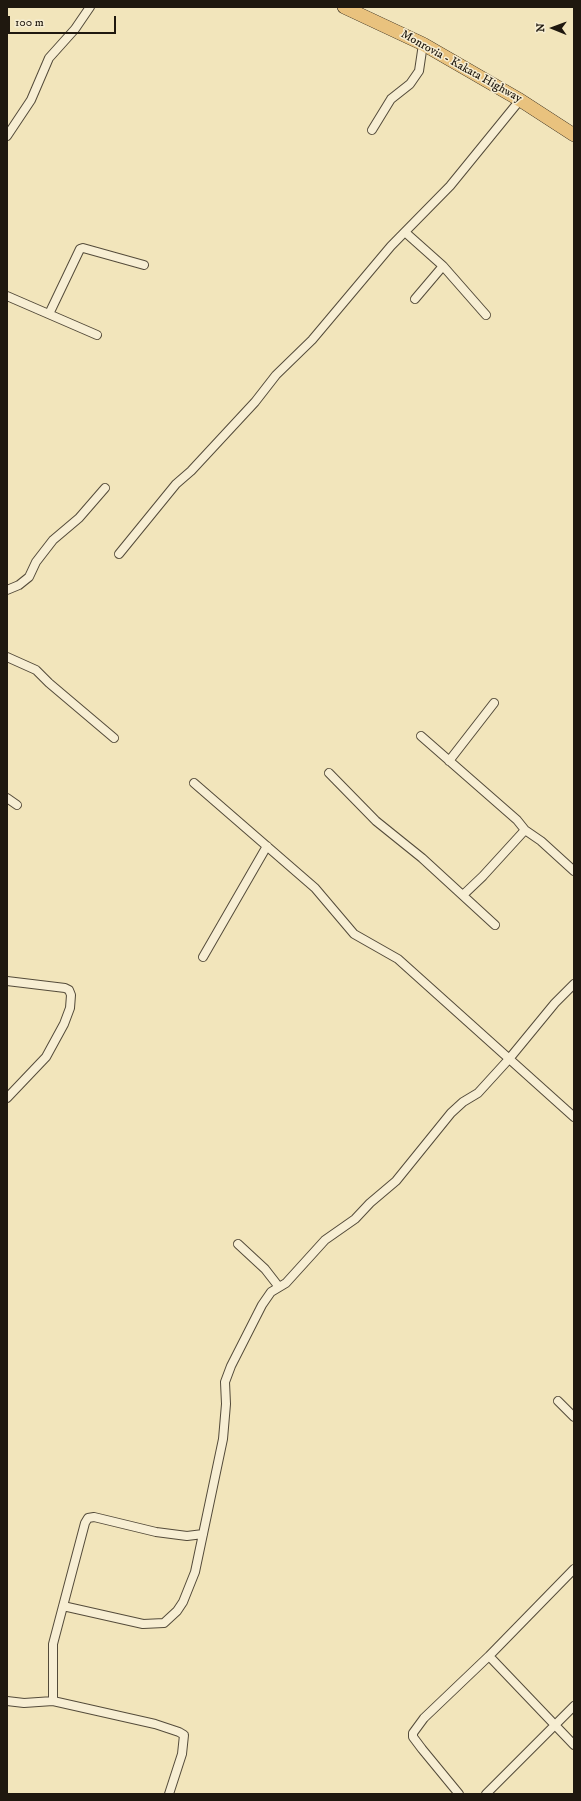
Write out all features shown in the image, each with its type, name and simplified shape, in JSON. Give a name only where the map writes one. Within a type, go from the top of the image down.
[{"type":"highway","name":"Monrovia - Kakata Highway","points":[[352,9],[423,44],[520,100],[574,135]]},
{"type":"street","points":[[7,136],[31,100],[49,58],[75,29],[90,7]]},
{"type":"street","points":[[372,130],[391,99],[410,84],[419,71],[423,44]]},
{"type":"street","points":[[119,554],[176,484],[191,471],[243,416],[261,396],[276,375],[312,340],[391,246],[406,233],[450,186],[520,100]]},
{"type":"street","points":[[406,233],[443,266],[486,315]]},
{"type":"street","points":[[49,314],[80,249],[83,248],[144,265]]},
{"type":"street","points":[[415,299],[443,266]]},
{"type":"street","points":[[7,296],[96,334]]},
{"type":"street","points":[[7,590],[19,585],[29,577],[36,562],[53,540],[78,518],[105,488]]},
{"type":"street","points":[[7,657],[36,670],[48,683],[114,738]]},
{"type":"street","points":[[449,761],[494,703]]},
{"type":"street","points":[[420,736],[517,820],[525,830],[541,841],[574,871]]},
{"type":"street","points":[[329,773],[376,821],[422,858],[495,925]]},
{"type":"street","points":[[194,783],[315,888],[354,934],[398,959],[574,1117]]},
{"type":"street","points":[[7,798],[17,805]]},
{"type":"street","points":[[463,895],[483,876],[525,830]]},
{"type":"street","points":[[204,957],[267,846]]},
{"type":"street","points":[[7,981],[65,988],[69,990],[71,995],[70,1008],[64,1024],[46,1057],[7,1098]]},
{"type":"street","points":[[63,1606],[143,1624],[164,1623],[177,1611],[186,1596],[196,1572],[202,1534],[223,1439],[226,1404],[225,1382],[230,1366],[262,1305],[271,1292],[286,1283],[325,1240],[355,1219],[370,1202],[396,1181],[451,1113],[463,1102],[478,1093],[509,1059],[555,1003],[574,984]]},
{"type":"street","points":[[238,1244],[265,1269],[279,1287]]},
{"type":"street","points":[[558,1401],[574,1417]]},
{"type":"street","points":[[53,1701],[53,1644],[85,1523],[88,1518],[94,1517],[156,1532],[186,1536],[202,1534]]},
{"type":"street","points":[[459,1794],[422,1749],[413,1737],[413,1733],[424,1718],[489,1656],[573,1572]]},
{"type":"street","points":[[489,1656],[554,1726],[574,1745]]},
{"type":"street","points":[[7,1701],[24,1703],[53,1701],[155,1724],[179,1732],[184,1736],[182,1754],[169,1794]]},
{"type":"street","points":[[486,1794],[574,1706]]}]
